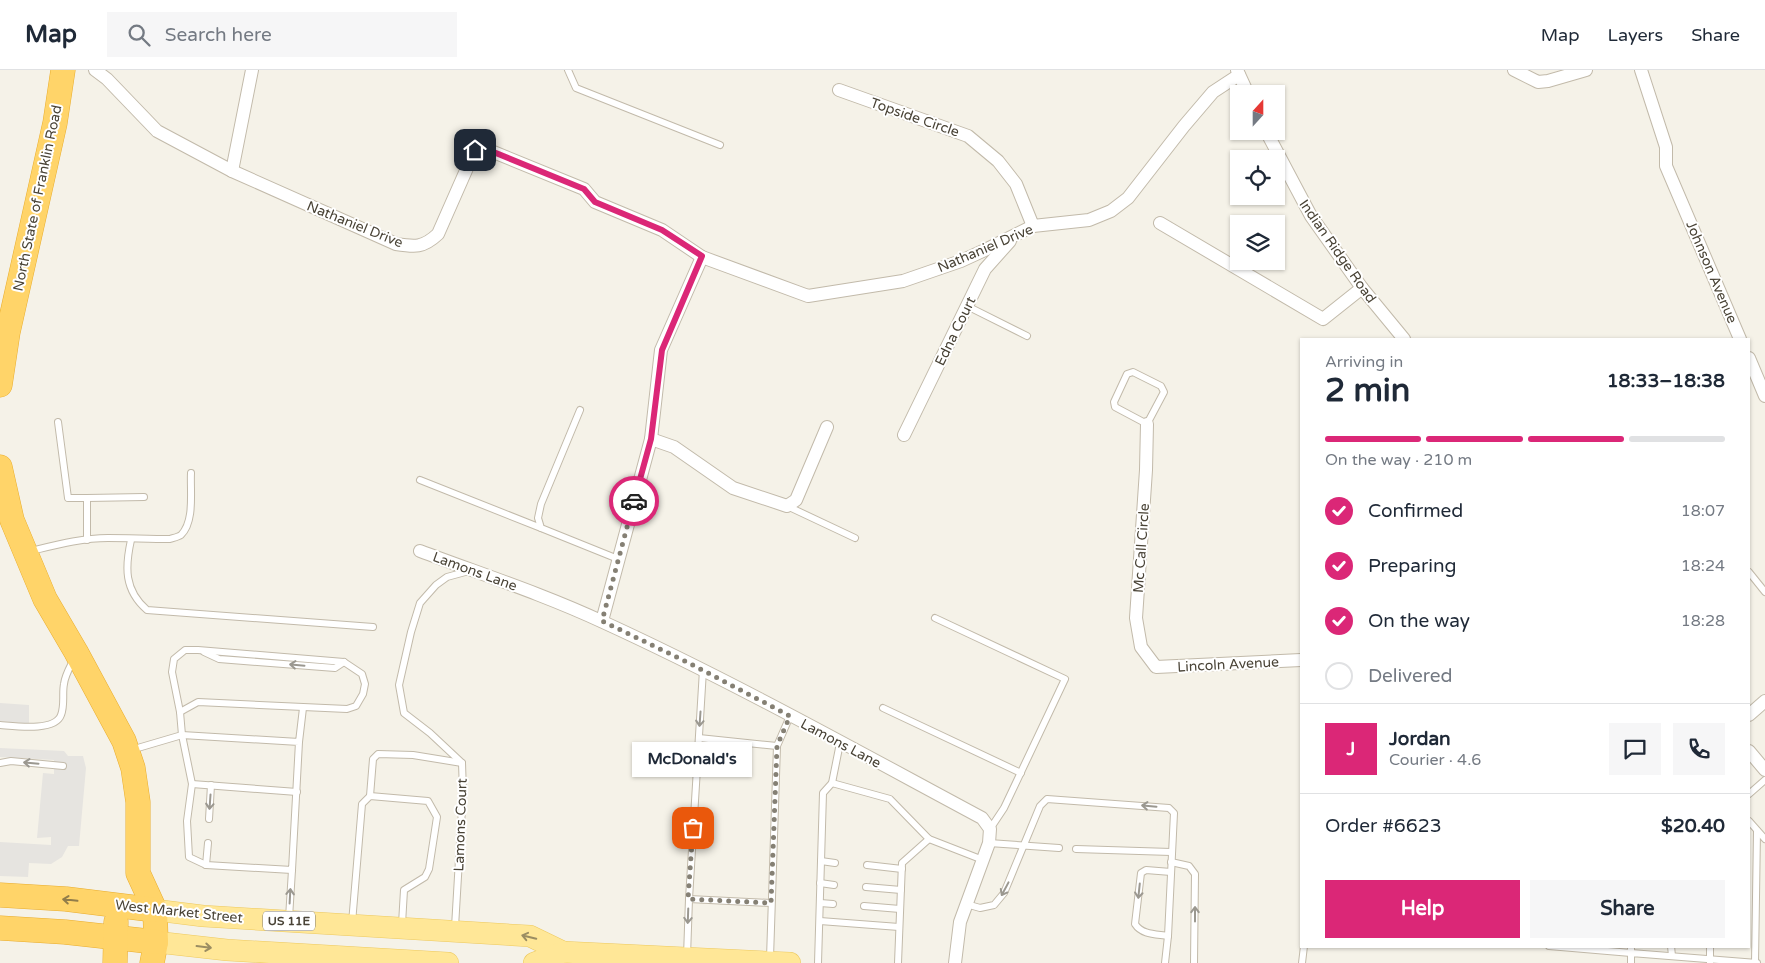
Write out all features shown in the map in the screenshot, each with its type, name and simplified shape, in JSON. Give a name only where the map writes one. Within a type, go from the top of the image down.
[{"type":"highway","name":"North State of Franklin Road","points":[[0,385],[8,332],[64,70]]},
{"type":"highway","points":[[0,467],[3,498],[45,599],[124,741],[133,768],[138,802],[138,873],[155,910],[154,952],[115,938],[65,932],[0,928]]},
{"type":"highway","points":[[115,963],[118,905],[138,873]]},
{"type":"highway","name":"West Market Street","points":[[0,895],[66,899],[155,910]]},
{"type":"main road","name":"West Market Street","points":[[155,910],[203,916],[530,936],[563,952],[659,959],[687,957],[780,962]]},
{"type":"main road","points":[[154,952],[227,950],[310,959],[448,963]]},
{"type":"main road","name":"West Market Street","points":[[534,963],[563,952]]},
{"type":"street","name":"Nathaniel Drive","points":[[95,70],[108,79],[158,131],[232,171],[396,244],[413,247],[428,244],[438,234],[475,150],[491,151],[584,189],[595,202],[662,230],[702,256],[808,296],[903,282],[970,257],[1033,226],[1090,220],[1111,211],[1128,198],[1213,92],[1238,72]]},
{"type":"street","points":[[232,171],[252,70]]},
{"type":"street","points":[[1514,70],[1538,82],[1586,70]]},
{"type":"street","name":"Johnson Avenue","points":[[1641,70],[1666,147],[1666,166],[1740,338]]},
{"type":"street","points":[[1238,72],[1244,85]]},
{"type":"street","name":"Topside Circle","points":[[839,90],[968,136],[998,161],[1016,184],[1033,226]]},
{"type":"street","name":"Indian Ridge Road","points":[[1271,140],[1311,216],[1362,288],[1403,338]]},
{"type":"street","points":[[1160,223],[1323,319],[1362,288]]},
{"type":"street","name":"Edna Court","points":[[904,435],[985,269],[1016,233]]},
{"type":"street","points":[[602,621],[651,439],[662,350],[702,256]]},
{"type":"street","points":[[1750,360],[1765,396]]},
{"type":"street","name":"Mc Call Circle","points":[[1147,424],[1146,470],[1136,618],[1141,647],[1156,667]]},
{"type":"street","points":[[651,439],[674,447],[733,488],[787,506],[796,500],[827,426]]},
{"type":"street","name":"Lamons Lane","points":[[420,551],[525,589],[602,621],[703,670],[982,818],[990,829]]},
{"type":"street","name":"Lincoln Avenue","points":[[1156,667],[1300,660]]},
{"type":"street","points":[[1750,714],[1765,701]]},
{"type":"street","points":[[1750,752],[1765,770]]},
{"type":"street","points":[[955,963],[960,922],[989,843],[990,829]]},
{"type":"lane","points":[[568,70],[576,88],[720,145]]},
{"type":"lane","points":[[967,306],[1027,336]]},
{"type":"lane","points":[[1133,372],[1161,386],[1164,392],[1147,424],[1115,407],[1114,402],[1127,374],[1133,372]]},
{"type":"lane","points":[[541,528],[538,518],[541,504],[580,410]]},
{"type":"lane","points":[[58,422],[68,498],[144,497]]},
{"type":"lane","points":[[25,552],[68,542],[87,540],[107,538],[131,540],[170,539],[179,536],[189,516],[191,473]]},
{"type":"lane","points":[[420,480],[618,559]]},
{"type":"lane","points":[[86,498],[87,540]]},
{"type":"lane","points":[[787,506],[855,538]]},
{"type":"lane","points":[[131,540],[127,558],[127,576],[138,602],[148,610],[373,627]]},
{"type":"lane","name":"Lamons Court","points":[[454,931],[464,792],[462,763],[430,733],[404,713],[399,685],[410,632],[420,603],[436,585],[447,577],[471,570]]},
{"type":"lane","points":[[1750,573],[1765,592]]},
{"type":"lane","points":[[934,618],[1065,679],[1004,808],[990,829]]},
{"type":"lane","points":[[180,712],[198,702],[347,709],[356,706],[363,694],[365,684],[362,674],[344,662],[198,650],[185,650],[174,659],[172,672],[192,784],[187,821],[189,857],[206,865],[292,870]]},
{"type":"lane","points":[[0,725],[33,727],[55,722],[62,714],[64,682],[76,652]]},
{"type":"lane","points":[[687,957],[688,899],[703,670]]},
{"type":"lane","points":[[289,921],[299,742],[303,708]]},
{"type":"lane","points":[[883,708],[1021,772]]},
{"type":"lane","points":[[780,962],[771,903],[777,746],[790,716]]},
{"type":"lane","points":[[127,751],[182,735],[299,742]]},
{"type":"lane","points":[[699,738],[777,746]]},
{"type":"lane","points":[[818,963],[823,793],[832,783],[840,743]]},
{"type":"lane","points":[[352,925],[362,804],[370,796],[373,759],[378,754],[413,755],[462,763]]},
{"type":"lane","points":[[0,763],[11,761],[63,766]]},
{"type":"lane","points":[[1750,793],[1765,780]]},
{"type":"lane","points":[[832,783],[890,799],[929,839],[983,860]]},
{"type":"lane","points":[[192,784],[297,792]]},
{"type":"lane","points":[[209,819],[211,785]]},
{"type":"lane","points":[[370,796],[428,801],[437,817],[429,868],[425,877],[404,890],[402,928]]},
{"type":"lane","points":[[966,904],[980,908],[994,905],[1004,893],[1040,806],[1047,799],[1169,808],[1174,813],[1165,963]]},
{"type":"lane","points":[[1750,822],[1765,839]]},
{"type":"lane","points":[[1587,948],[1631,950],[1710,961],[1756,963],[1758,830]]},
{"type":"lane","points":[[898,963],[902,863],[929,839]]},
{"type":"lane","points":[[206,865],[208,843]]},
{"type":"lane","points":[[989,843],[1059,848]]},
{"type":"lane","points":[[1076,849],[1171,852]]},
{"type":"lane","points":[[821,861],[836,863]]},
{"type":"lane","points":[[1171,862],[1189,866],[1195,874],[1194,963]]},
{"type":"lane","points":[[867,865],[902,869]]},
{"type":"lane","points":[[1168,936],[1146,933],[1139,930],[1135,924],[1141,873],[1146,870],[1171,872]]},
{"type":"lane","points":[[820,884],[834,885]]},
{"type":"lane","points":[[866,887],[901,890]]},
{"type":"lane","points":[[688,899],[771,903]]},
{"type":"lane","points":[[820,903],[833,904]]},
{"type":"lane","points":[[864,906],[900,909]]},
{"type":"lane","points":[[820,920],[900,926]]},
{"type":"lane","points":[[1302,963],[1304,948]]},
{"type":"lane","points":[[1672,948],[1672,956]]},
{"type":"lane","points":[[1710,948],[1710,961]]},
{"type":"lane","points":[[1630,963],[1631,950]]},
{"type":"shaded area","points":[[0,703],[29,705],[29,724],[0,721]]},
{"type":"shaded area","points":[[0,748],[64,751],[68,756],[83,756],[86,768],[79,846],[68,846],[62,857],[51,864],[29,863],[28,877],[0,876],[0,842],[51,845],[51,837],[37,838],[43,773],[54,774],[54,760],[0,757]]},
{"type":"way so far","points":[[634,501],[602,621],[687,662],[790,716],[777,746],[771,903],[688,899],[693,828]]},
{"type":"place","name":"McDonald's","points":[[693,828]]},
{"type":"route","points":[[475,150],[491,151],[584,189],[595,202],[662,230],[702,256],[662,350],[651,439],[634,501]]}]
